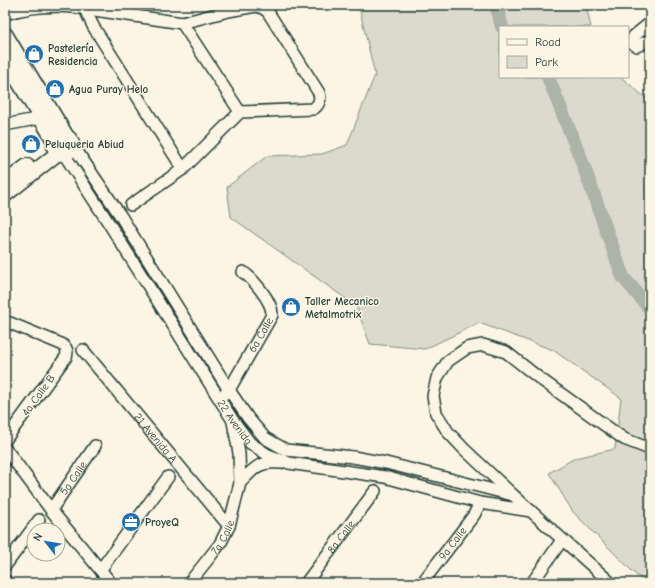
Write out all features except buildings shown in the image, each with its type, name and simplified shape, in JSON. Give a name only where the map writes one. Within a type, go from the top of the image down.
[{"type":"main road","points":[[5,34],[62,146]]},
{"type":"main road","points":[[5,59],[42,118],[62,146]]},
{"type":"main road","points":[[5,183],[62,146]]},
{"type":"main road","points":[[5,195],[62,146]]},
{"type":"street","points":[[5,14],[35,8],[57,6],[182,23],[228,11],[256,6],[263,8],[268,12],[320,96],[318,105],[313,109],[240,112],[183,169],[131,205]]},
{"type":"street","points":[[86,9],[93,26],[183,169]]},
{"type":"street","points":[[182,23],[240,112]]},
{"type":"street","points":[[650,23],[634,36],[632,41],[633,44],[637,46],[650,40]]},
{"type":"street","points":[[10,124],[42,118]]},
{"type":"street","name":"22 Avenida","points":[[62,146],[120,215],[229,390],[248,418],[265,438],[286,450],[353,457],[386,463],[513,495]]},
{"type":"street","name":"22 Avenida","points":[[62,146],[232,420],[250,443],[268,455],[289,463],[385,477],[480,503],[531,511]]},
{"type":"street","points":[[108,222],[120,215]]},
{"type":"street","name":"6a Calle","points":[[219,398],[229,390],[272,315],[273,309],[270,304],[252,278],[243,272]]},
{"type":"street","name":"4a Calle B","points":[[5,323],[10,323],[61,344],[65,346],[67,350],[66,358],[5,440]]},
{"type":"street","points":[[611,583],[513,495],[448,432],[436,413],[433,396],[437,378],[448,361],[467,348],[483,345],[506,352],[539,378],[624,439],[650,449]]},
{"type":"street","name":"21 Avenida A","points":[[83,350],[229,526]]},
{"type":"street","name":"7a Calle","points":[[189,583],[220,544],[229,526],[240,483],[239,453],[232,420]]},
{"type":"street","name":"5a Calle","points":[[51,510],[95,446]]},
{"type":"street","points":[[5,448],[51,510],[111,583]]},
{"type":"street","name":"7a Calle","points":[[240,483],[254,467],[269,462],[289,463]]},
{"type":"street","points":[[385,477],[386,463]]},
{"type":"street","points":[[101,569],[168,477]]},
{"type":"street","name":"8a Calle","points":[[306,583],[375,491]]},
{"type":"street","name":"9a Calle","points":[[422,583],[474,515],[480,503]]},
{"type":"street","points":[[5,566],[39,520]]},
{"type":"street","points":[[532,583],[562,540]]},
{"type":"green space","points":[[353,5],[586,5],[591,26],[499,26],[499,78],[622,78],[647,99],[650,126],[650,583],[647,583],[636,575],[573,512],[549,473],[575,458],[615,449],[621,398],[553,350],[479,323],[425,349],[370,344],[356,306],[231,217],[227,187],[267,156],[322,154],[347,145],[375,75],[360,11]]},
{"type":"waterway","points":[[496,5],[502,26]]},
{"type":"waterway","points":[[548,78],[581,159],[623,277],[650,309]]},
{"type":"place","name":"Pastelería Residencia","points":[[34,54]]},
{"type":"place","name":"Agua Puray Helo","points":[[55,89]]},
{"type":"place","name":"Peluqueria Abiud","points":[[31,144]]},
{"type":"place","name":"Taller Mecanico Metalmotrix","points":[[291,307]]},
{"type":"place","name":"ProyeQ","points":[[131,522]]}]
